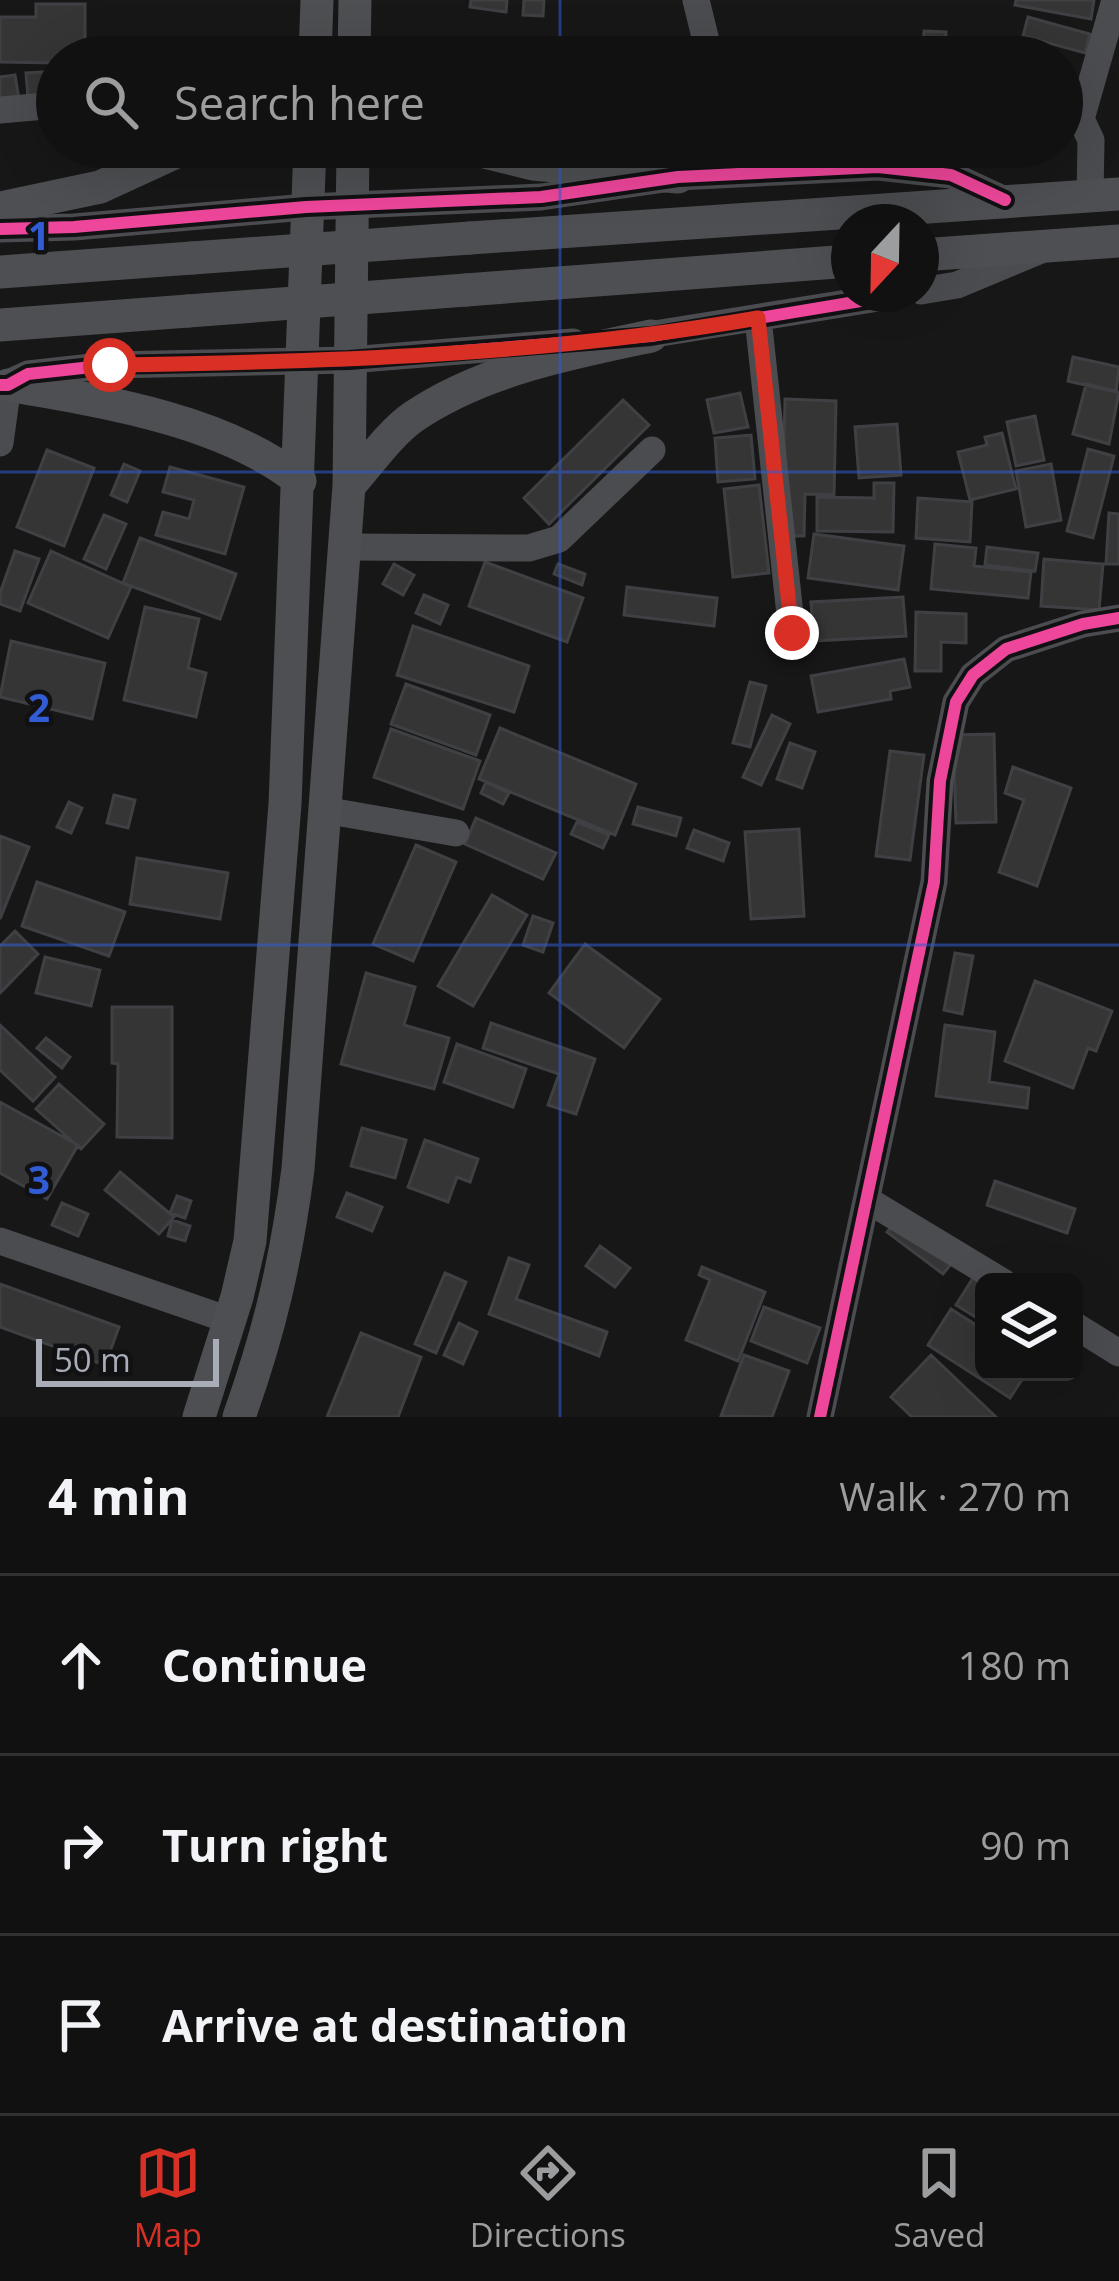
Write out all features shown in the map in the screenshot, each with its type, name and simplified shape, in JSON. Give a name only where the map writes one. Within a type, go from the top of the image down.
[{"type":"main road","points":[[316,36],[317,0]]},
{"type":"main road","points":[[354,36],[355,0]]},
{"type":"main road","points":[[0,208],[100,187],[142,168]]},
{"type":"main road","points":[[199,1417],[250,1241],[285,804],[309,168]]},
{"type":"main road","points":[[238,1417],[285,1265],[298,1169],[349,486],[353,168]]},
{"type":"main road","points":[[578,168],[678,177]]},
{"type":"main road","points":[[0,272],[1105,195]]},
{"type":"main road","points":[[939,254],[1119,241]]},
{"type":"main road","points":[[0,325],[831,262]]},
{"type":"main road","points":[[349,486],[410,419],[476,385],[548,358],[651,336]]},
{"type":"main road","points":[[4,385],[123,406],[237,442],[275,461],[300,481]]},
{"type":"street","points":[[696,0],[705,36]]},
{"type":"street","points":[[1083,85],[1115,0]]},
{"type":"street","points":[[0,110],[36,107]]},
{"type":"street","points":[[1083,131],[1091,140],[1105,195]]},
{"type":"street","points":[[0,229],[306,206],[542,196],[678,177],[858,168]]},
{"type":"street","points":[[887,168],[951,175],[1005,200]]},
{"type":"street","points":[[939,288],[997,272],[1052,245]]},
{"type":"street","points":[[0,443],[4,385],[28,374],[110,365],[349,360],[651,336],[831,306]]},
{"type":"street","points":[[758,318],[792,633]]},
{"type":"street","points":[[344,547],[529,548],[559,539],[652,450]]},
{"type":"street","points":[[820,1417],[934,882],[940,781],[956,702],[973,675],[1006,649],[1083,623],[1119,619]]},
{"type":"street","points":[[324,810],[455,833]]},
{"type":"street","points":[[868,1201],[988,1273]]},
{"type":"street","points":[[0,1241],[230,1320]]},
{"type":"street","points":[[1083,1331],[1119,1353]]},
{"type":"building","points":[[471,0],[507,0],[506,12],[470,7]]},
{"type":"building","points":[[524,0],[544,0],[543,16],[523,15]]},
{"type":"building","points":[[1016,0],[1094,0],[1091,19],[1015,5]]},
{"type":"building","points":[[36,4],[85,4],[85,36],[36,36],[36,63],[0,62],[0,17],[36,17]]},
{"type":"building","points":[[1028,17],[1090,34],[1085,53],[1083,36],[1023,36]]},
{"type":"building","points":[[924,31],[946,32],[946,36],[924,36]]},
{"type":"building","points":[[36,72],[36,97],[28,98],[26,73]]},
{"type":"building","points":[[15,75],[19,100],[0,103],[0,77]]},
{"type":"building","points":[[1073,357],[1119,367],[1116,392],[1068,381]]},
{"type":"building","points":[[1086,384],[1119,392],[1109,444],[1073,434]]},
{"type":"building","points":[[740,393],[748,427],[714,433],[707,400]]},
{"type":"building","points":[[785,399],[836,401],[834,495],[805,494],[804,536],[782,536]]},
{"type":"building","points":[[623,400],[649,425],[549,524],[524,498]]},
{"type":"building","points":[[1035,416],[1044,460],[1016,466],[1007,422]]},
{"type":"building","points":[[897,424],[901,475],[859,478],[855,427]]},
{"type":"building","points":[[1002,433],[1016,489],[970,500],[958,452],[987,445],[985,437]]},
{"type":"building","points":[[751,435],[755,479],[718,482],[715,438]]},
{"type":"building","points":[[1088,449],[1114,456],[1093,538],[1067,531]]},
{"type":"building","points":[[47,450],[94,468],[64,546],[17,527]]},
{"type":"building","points":[[124,464],[140,471],[127,502],[111,495]]},
{"type":"building","points":[[1051,464],[1061,520],[1026,527],[1016,471]]},
{"type":"building","points":[[170,467],[244,487],[225,554],[156,535],[163,512],[189,519],[194,500],[163,492]]},
{"type":"building","points":[[874,483],[894,483],[893,532],[817,531],[817,497],[874,498]]},
{"type":"building","points":[[759,485],[769,573],[733,577],[724,489]]},
{"type":"building","points":[[918,498],[972,502],[970,542],[916,538]]},
{"type":"building","points":[[1109,513],[1119,514],[1119,564],[1106,564]]},
{"type":"building","points":[[104,515],[126,524],[106,569],[84,559]]},
{"type":"building","points":[[814,534],[904,546],[898,590],[808,578]]},
{"type":"building","points":[[140,538],[236,574],[220,619],[123,583]]},
{"type":"building","points":[[935,544],[976,548],[974,566],[1031,572],[1028,598],[931,589]]},
{"type":"building","points":[[987,547],[1038,553],[1035,571],[985,565]]},
{"type":"building","points":[[15,551],[39,559],[20,611],[0,604]]},
{"type":"building","points":[[51,551],[131,587],[108,638],[28,603]]},
{"type":"building","points":[[1044,559],[1103,564],[1099,610],[1041,606]]},
{"type":"building","points":[[485,562],[583,598],[567,642],[469,606]]},
{"type":"building","points":[[394,564],[414,575],[403,595],[383,584]]},
{"type":"building","points":[[558,564],[585,574],[582,585],[554,574]]},
{"type":"building","points":[[627,587],[717,598],[714,626],[624,615]]},
{"type":"building","points":[[424,595],[448,605],[440,624],[416,613]]},
{"type":"building","points":[[903,597],[906,636],[814,641],[811,602]]},
{"type":"building","points":[[145,607],[199,619],[188,668],[206,673],[196,717],[124,700]]},
{"type":"building","points":[[916,612],[966,614],[966,643],[941,642],[941,671],[915,671]]},
{"type":"building","points":[[413,626],[529,666],[514,712],[397,675]]},
{"type":"building","points":[[11,641],[105,663],[92,719],[0,697]]},
{"type":"building","points":[[904,659],[910,687],[890,691],[891,699],[818,712],[811,676]]},
{"type":"building","points":[[750,682],[766,686],[750,747],[733,743]]},
{"type":"building","points":[[406,684],[490,715],[476,755],[391,724]]},
{"type":"building","points":[[772,715],[790,724],[761,785],[743,777]]},
{"type":"building","points":[[500,728],[636,784],[615,835],[479,779]]},
{"type":"building","points":[[391,729],[480,761],[463,809],[374,777]]},
{"type":"building","points":[[994,734],[996,822],[956,823],[953,735]]},
{"type":"building","points":[[790,743],[815,752],[802,788],[777,779]]},
{"type":"building","points":[[890,751],[924,755],[910,860],[876,856]]},
{"type":"building","points":[[1013,767],[1071,788],[1037,886],[999,872],[1024,800],[1005,793]]},
{"type":"building","points":[[486,782],[509,793],[503,804],[481,793]]},
{"type":"building","points":[[114,795],[135,800],[128,828],[107,823]]},
{"type":"building","points":[[69,802],[82,808],[71,833],[57,827]]},
{"type":"building","points":[[638,807],[681,818],[676,836],[633,824]]},
{"type":"building","points":[[476,818],[556,853],[543,879],[465,844]]},
{"type":"building","points":[[577,822],[609,835],[603,848],[571,834]]},
{"type":"building","points":[[799,829],[804,916],[751,919],[745,832]]},
{"type":"building","points":[[694,830],[729,843],[723,861],[687,848]]},
{"type":"building","points":[[0,836],[29,847],[0,919]]},
{"type":"building","points":[[416,845],[456,862],[413,961],[373,944]]},
{"type":"building","points":[[137,858],[228,873],[220,919],[130,904]]},
{"type":"building","points":[[37,882],[125,912],[109,956],[22,926]]},
{"type":"building","points":[[492,895],[527,915],[473,1006],[438,986]]},
{"type":"building","points":[[533,916],[553,923],[543,952],[523,945]]},
{"type":"building","points":[[15,931],[38,954],[0,993],[0,946]]},
{"type":"building","points":[[585,944],[660,999],[624,1048],[549,993]]},
{"type":"building","points":[[955,953],[973,956],[962,1014],[944,1010]]},
{"type":"building","points":[[45,957],[100,970],[91,1006],[36,993]]},
{"type":"building","points":[[366,973],[415,987],[404,1025],[449,1038],[434,1089],[341,1064]]},
{"type":"building","points":[[1035,981],[1112,1011],[1096,1051],[1088,1048],[1073,1088],[1005,1061]]},
{"type":"building","points":[[112,1007],[172,1007],[172,1138],[117,1137],[118,1064],[112,1063]]},
{"type":"building","points":[[491,1023],[595,1059],[576,1114],[548,1105],[559,1074],[483,1048]]},
{"type":"building","points":[[0,1025],[55,1077],[33,1101],[0,1070]]},
{"type":"building","points":[[945,1025],[995,1032],[989,1082],[1029,1088],[1027,1108],[936,1096]]},
{"type":"building","points":[[46,1038],[70,1057],[62,1068],[37,1048]]},
{"type":"building","points":[[457,1044],[526,1069],[513,1107],[444,1082]]},
{"type":"building","points":[[59,1084],[104,1124],[81,1149],[36,1109]]},
{"type":"building","points":[[0,1102],[78,1145],[47,1199],[0,1173]]},
{"type":"building","points":[[362,1128],[406,1140],[395,1178],[351,1166]]},
{"type":"building","points":[[425,1140],[478,1159],[470,1182],[457,1177],[448,1202],[408,1187]]},
{"type":"building","points":[[120,1172],[174,1217],[159,1234],[105,1190]]},
{"type":"building","points":[[995,1181],[1075,1209],[1067,1233],[987,1205]]},
{"type":"building","points":[[347,1193],[382,1207],[372,1231],[337,1217]]},
{"type":"building","points":[[177,1196],[191,1201],[185,1218],[170,1213]]},
{"type":"building","points":[[62,1203],[88,1214],[78,1236],[52,1225]]},
{"type":"building","points":[[900,1216],[956,1258],[943,1274],[887,1232]]},
{"type":"building","points":[[172,1220],[190,1226],[185,1241],[168,1236]]},
{"type":"building","points":[[600,1246],[630,1268],[615,1287],[586,1266]]},
{"type":"building","points":[[509,1258],[529,1265],[516,1299],[607,1332],[599,1356],[489,1314]]},
{"type":"building","points":[[702,1267],[765,1292],[738,1361],[686,1340],[710,1280],[699,1275]]},
{"type":"building","points":[[445,1273],[466,1282],[436,1353],[415,1344]]},
{"type":"building","points":[[975,1275],[975,1317],[956,1305]]},
{"type":"building","points":[[0,1284],[119,1327],[105,1365],[0,1327]]},
{"type":"building","points":[[764,1307],[820,1328],[807,1363],[751,1341]]},
{"type":"building","points":[[951,1309],[975,1324],[975,1375],[928,1345]]},
{"type":"building","points":[[459,1323],[477,1332],[463,1364],[444,1355]]},
{"type":"building","points":[[361,1333],[421,1357],[398,1417],[327,1417]]},
{"type":"building","points":[[744,1355],[789,1371],[772,1417],[721,1416]]},
{"type":"building","points":[[931,1355],[996,1417],[912,1417],[891,1397]]},
{"type":"building","points":[[984,1381],[1021,1381],[1010,1398]]},
{"type":"cycle path","points":[[0,229],[306,207],[541,197],[678,177],[858,168]]},
{"type":"cycle path","points":[[887,168],[951,175],[1005,200]]},
{"type":"cycle path","points":[[0,385],[28,374],[110,365],[349,360],[651,336],[831,306]]},
{"type":"cycle path","points":[[820,1417],[934,882],[940,781],[956,702],[973,675],[1006,649],[1083,624],[1119,618]]},
{"type":"route","points":[[110,365],[349,360],[651,336],[758,318],[792,633]]}]
